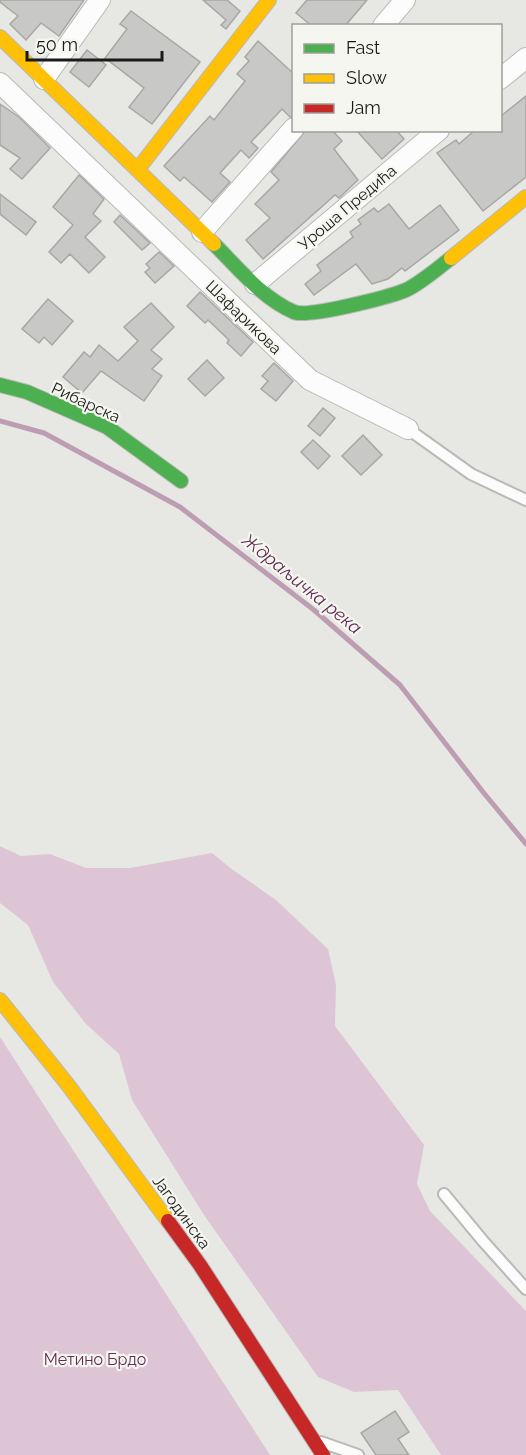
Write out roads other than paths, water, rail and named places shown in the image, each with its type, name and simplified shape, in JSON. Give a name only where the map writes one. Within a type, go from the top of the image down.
[{"type":"street","points":[[44,78],[100,0]]},
{"type":"street","points":[[138,169],[269,0]]},
{"type":"street","points":[[385,24],[405,0]]},
{"type":"street","points":[[0,37],[255,284],[275,302],[297,314],[351,306],[408,289],[447,261],[526,197]]},
{"type":"street","points":[[502,78],[526,58]]},
{"type":"street","name":"Шафарикова","points":[[0,83],[310,380],[408,429]]},
{"type":"street","points":[[202,232],[292,130]]},
{"type":"street","name":"Уроша Предића","points":[[255,284],[437,132]]},
{"type":"street","name":"Рибарска","points":[[0,385],[27,392],[107,427],[181,481]]},
{"type":"street","name":"Јагодинска","points":[[0,1000],[68,1085],[200,1265],[323,1455]]},
{"type":"lane","name":"Шафарикова","points":[[408,429],[471,474],[526,500]]},
{"type":"lane","points":[[444,1194],[526,1289]]},
{"type":"lane","points":[[313,1439],[358,1455]]},
{"type":"waterway","name":"Ждраљичка река","points":[[0,421],[44,433],[180,507],[314,610],[400,685],[526,844]]},
{"type":"park label","name":"Метино Брдо","points":[[95,1359]]}]
